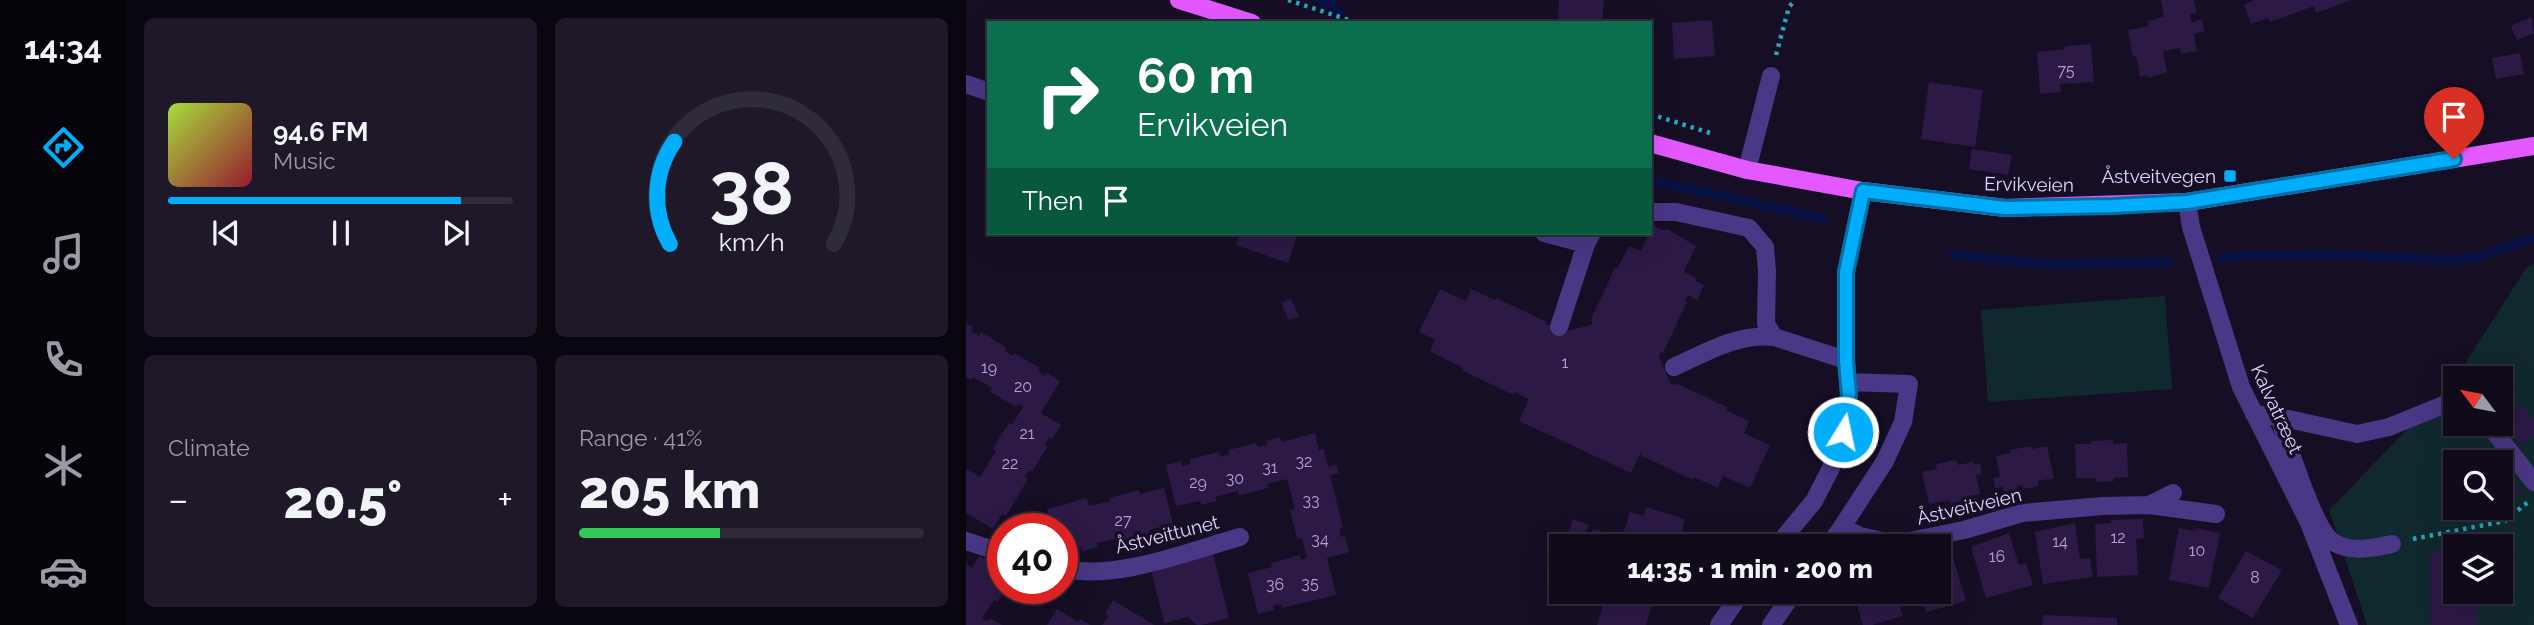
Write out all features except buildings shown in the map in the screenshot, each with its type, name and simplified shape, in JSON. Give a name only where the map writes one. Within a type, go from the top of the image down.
[{"type":"main road","points":[[1179,0],[1246,21]]},
{"type":"main road","name":"Ervikveien","points":[[1652,144],[1747,170],[1863,191],[2005,208],[2187,202],[2534,146]]},
{"type":"street","points":[[1747,170],[1771,76]]},
{"type":"street","points":[[966,84],[987,91]]},
{"type":"street","points":[[1787,534],[1814,501],[1831,468],[1843,432],[1849,395],[1846,360],[1846,272],[1863,191]]},
{"type":"street","name":"Kalvatræet","points":[[2187,202],[2191,227],[2241,387],[2309,523],[2349,625]]},
{"type":"street","points":[[1652,212],[1676,212],[1749,228],[1765,247],[1768,271],[1766,324],[1774,337]]},
{"type":"street","points":[[1559,327],[1589,238],[1562,235]]},
{"type":"street","points":[[1674,367],[1739,338],[1756,335],[1774,337],[1846,360]]},
{"type":"street","points":[[1837,534],[1885,461],[1903,422],[1909,384],[1848,382]]},
{"type":"street","points":[[2253,414],[2279,417],[2357,435],[2389,427],[2443,405]]},
{"type":"street","points":[[2279,417],[2317,521],[2333,542],[2361,550],[2392,544]]},
{"type":"street","points":[[2498,436],[2534,482]]},
{"type":"street","name":"Åstveitveien","points":[[2150,505],[2172,493]]},
{"type":"street","name":"Åstveitveien","points":[[1842,527],[1860,536],[1895,544],[1965,530],[2022,513],[2150,505],[2217,514]]},
{"type":"street","name":"Åstveittunet","points":[[1078,573],[1125,569],[1240,537]]},
{"type":"street","points":[[966,541],[987,548]]},
{"type":"street","points":[[1719,625],[1734,604]]},
{"type":"street","points":[[1771,625],[1786,604]]},
{"type":"path","points":[[1288,0],[1352,21]]},
{"type":"path","points":[[1771,76],[1789,7],[1795,0]]},
{"type":"path","points":[[2392,544],[2505,521],[2534,496]]},
{"type":"green space","points":[[2534,263],[2534,625],[2367,625],[2329,510],[2443,392],[2443,436],[2513,436],[2513,366],[2464,366],[2526,268]]},
{"type":"green space","points":[[2165,296],[2172,389],[1988,402],[1981,310]]},
{"type":"waterway","points":[[1318,0],[1331,4],[1341,13]]},
{"type":"waterway","points":[[1652,180],[1824,219]]},
{"type":"waterway","points":[[2220,259],[2238,255],[2332,254],[2447,260],[2474,258],[2534,238]]},
{"type":"waterway","points":[[1953,255],[2048,264],[2169,262]]},
{"type":"place","name":"Åstveitvegen","points":[[2230,176]]},
{"type":"route","points":[[1843,432],[1849,395],[1846,360],[1846,272],[1863,191],[2005,208],[2187,202],[2454,159]]}]
